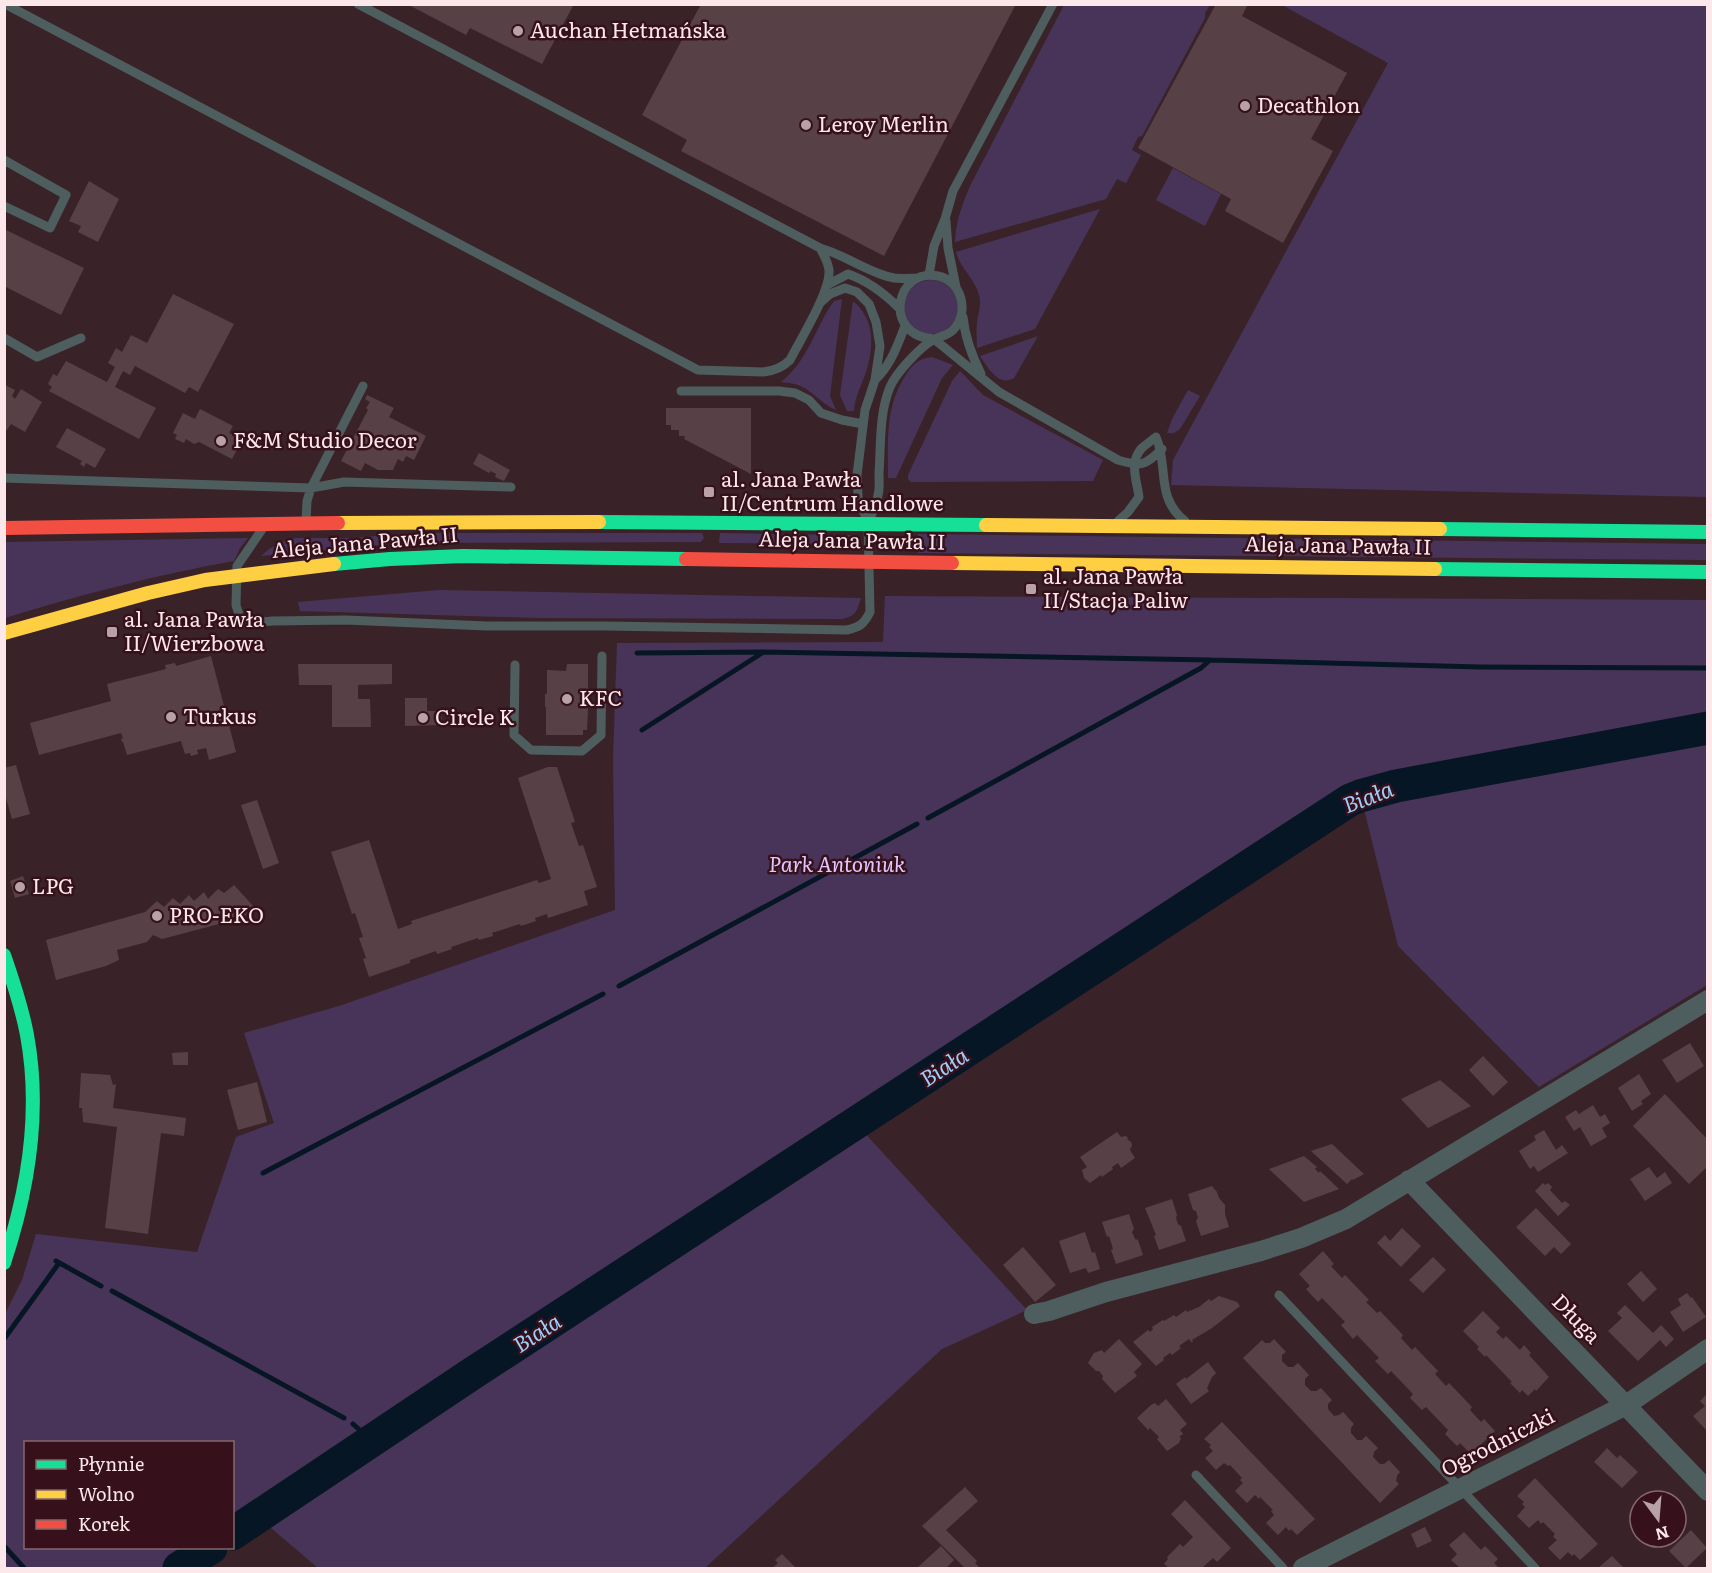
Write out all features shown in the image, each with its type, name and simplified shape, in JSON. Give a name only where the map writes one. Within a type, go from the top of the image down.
[{"type":"main road","name":"Aleja Jana Pawła II","points":[[4,528],[266,523],[700,522],[1707,532]]},
{"type":"main road","points":[[700,522],[706,526],[712,541],[709,550],[700,559]]},
{"type":"main road","name":"Aleja Jana Pawła II","points":[[4,633],[148,592],[236,576],[367,561],[463,556],[1707,572]]},
{"type":"main road","points":[[4,955],[21,1008],[30,1059],[32,1134],[24,1194],[15,1236],[4,1263]]},
{"type":"street","points":[[1034,1314],[1261,1251],[1301,1238],[1346,1219],[1707,1000]]},
{"type":"street","name":"Długa","points":[[1409,1180],[1707,1491]]},
{"type":"street","name":"Ogrodniczki","points":[[1303,1569],[1626,1405],[1707,1349]]},
{"type":"lane","points":[[5,4],[698,370],[763,372],[783,367],[790,360],[827,285],[829,270],[820,248]]},
{"type":"lane","points":[[358,4],[820,248],[894,278],[939,276],[956,287]]},
{"type":"lane","points":[[929,275],[934,246],[953,191],[1053,4]]},
{"type":"lane","points":[[4,160],[66,195],[50,228],[4,206]]},
{"type":"lane","points":[[945,219],[956,287],[962,299],[965,332],[972,356],[984,379]]},
{"type":"lane","points":[[827,285],[848,274],[860,278],[888,297],[899,308]]},
{"type":"lane","points":[[918,278],[908,285],[901,296],[899,308],[900,317],[905,326],[917,336],[934,339],[944,337],[959,323],[962,313]]},
{"type":"lane","points":[[266,523],[237,566],[236,605],[242,624],[273,621],[346,620],[488,626],[847,630],[863,624],[870,612],[868,524],[858,497],[857,486],[863,424],[868,397],[875,380],[880,346],[876,322],[869,304],[857,292],[845,288],[830,294],[819,304]]},
{"type":"lane","points":[[875,380],[894,355],[905,326]]},
{"type":"lane","points":[[4,338],[37,357],[81,338]]},
{"type":"lane","points":[[934,339],[999,392],[1112,456],[1134,465],[1148,461],[1162,448],[1167,497],[1175,513],[1191,526]]},
{"type":"lane","points":[[868,524],[878,496],[883,412],[891,385],[913,356],[934,339]]},
{"type":"lane","points":[[306,524],[307,501],[311,488],[363,386]]},
{"type":"lane","points":[[681,391],[795,393],[809,400],[821,413],[863,424]]},
{"type":"lane","points":[[1111,525],[1122,519],[1139,497],[1134,465]]},
{"type":"lane","points":[[4,478],[311,488],[344,482],[511,487]]},
{"type":"lane","points":[[515,665],[514,735],[531,750],[582,751],[601,735],[603,656]]},
{"type":"lane","points":[[1279,1295],[1535,1569]]},
{"type":"lane","points":[[1196,1475],[1283,1569]]},
{"type":"green space","points":[[1064,5],[1210,5],[1142,136],[1138,137],[1132,150],[1141,155],[1126,183],[1117,179],[1106,199],[955,242],[960,213],[970,186]]},
{"type":"green space","points":[[1282,5],[1707,5],[1707,497],[1171,485],[1173,460],[1388,63]]},
{"type":"green space","points":[[1173,168],[1221,194],[1205,226],[1156,200]]},
{"type":"green space","points":[[1100,209],[1035,329],[977,348],[980,298],[956,252]]},
{"type":"green space","points":[[926,280],[936,280],[946,284],[954,292],[958,307],[954,322],[946,330],[936,334],[926,334],[916,330],[908,322],[904,312],[904,302],[908,292],[916,284]]},
{"type":"green space","points":[[842,299],[830,396],[836,410],[803,387],[781,382],[805,354],[834,301]]},
{"type":"green space","points":[[853,301],[866,317],[871,345],[868,365],[854,411],[847,411],[840,395]]},
{"type":"green space","points":[[1038,336],[1014,378],[1009,380],[1003,380],[994,375],[980,356]]},
{"type":"green space","points":[[932,357],[953,365],[942,378],[896,478],[888,478],[889,426],[893,401],[912,366],[922,359]]},
{"type":"green space","points":[[960,371],[983,395],[1103,460],[1093,481],[911,482],[908,475],[952,381]]},
{"type":"green space","points":[[1188,390],[1200,396],[1180,429],[1174,433],[1167,433],[1172,419]]},
{"type":"green space","points":[[412,533],[702,533],[704,538],[701,542],[401,543],[261,556],[290,538],[352,538]]},
{"type":"green space","points":[[720,533],[851,535],[855,539],[854,544],[719,543]]},
{"type":"green space","points":[[918,534],[1708,544],[1707,560],[918,553]]},
{"type":"green space","points":[[248,538],[234,561],[118,586],[5,618],[5,542]]},
{"type":"green space","points":[[439,590],[861,598],[855,612],[842,619],[538,618],[300,611],[298,602]]},
{"type":"green space","name":"Park Antoniuk","points":[[885,596],[1707,600],[1707,726],[1395,782],[1367,788],[1337,802],[234,1532],[234,1441],[24,1441],[24,1549],[209,1549],[179,1568],[5,1568],[5,1314],[22,1280],[36,1234],[197,1252],[236,1137],[274,1123],[244,1033],[339,1006],[615,910],[613,759],[617,643],[883,642]]},
{"type":"green space","points":[[1707,739],[1707,985],[1539,1087],[1398,946],[1363,805]]},
{"type":"green space","points":[[861,1129],[1027,1310],[942,1349],[705,1568],[318,1568],[264,1522]]},
{"type":"building","name":"Auchan Hetmańska","points":[[407,4],[574,4],[542,64],[470,28],[466,35]]},
{"type":"building","name":"Leroy Merlin","points":[[701,4],[1016,4],[884,256],[681,151],[687,140],[642,115]]},
{"type":"building","name":"Decathlon","points":[[1216,4],[1248,4],[1242,16],[1347,73],[1311,139],[1333,151],[1283,243],[1225,211],[1231,199],[1138,148]]},
{"type":"building","points":[[89,181],[119,199],[98,242],[78,232],[81,226],[69,221]]},
{"type":"building","points":[[4,229],[84,268],[61,315],[4,286]]},
{"type":"building","points":[[173,294],[234,324],[198,392],[189,387],[185,393],[135,366],[130,375],[123,371],[115,387],[156,408],[139,439],[49,391],[52,387],[48,384],[53,374],[57,376],[66,361],[107,382],[115,367],[108,363],[116,348],[122,352],[131,335],[147,343]]},
{"type":"building","points":[[5,385],[15,390],[12,396],[15,399],[21,389],[42,402],[25,432],[11,424],[7,430],[5,429]]},
{"type":"building","points":[[367,395],[394,408],[389,417],[426,436],[414,460],[406,456],[403,462],[398,459],[393,470],[378,470],[365,463],[361,471],[341,461],[368,410],[366,408],[370,402],[365,399]]},
{"type":"building","points":[[666,408],[751,408],[751,474],[684,439],[685,436],[679,436],[679,430],[671,430],[671,425],[666,425]]},
{"type":"building","points":[[200,409],[233,426],[229,433],[242,440],[232,459],[199,442],[194,444],[186,439],[184,443],[175,439],[177,435],[173,433],[183,413],[195,419]]},
{"type":"building","points":[[67,428],[106,449],[95,468],[86,463],[84,467],[80,464],[82,461],[56,447]]},
{"type":"building","points":[[479,453],[510,470],[504,481],[495,477],[496,474],[491,471],[489,473],[473,464]]},
{"type":"building","name":"Turkus","points":[[211,656],[236,752],[209,760],[206,748],[197,750],[198,754],[191,756],[190,753],[185,754],[181,741],[127,755],[121,733],[39,755],[30,723],[111,701],[107,684],[166,669],[165,665],[175,663],[176,666]]},
{"type":"building","name":"Circle K","points":[[298,664],[392,664],[392,684],[358,685],[358,699],[370,699],[371,727],[332,727],[332,685],[299,685]]},
{"type":"building","name":"KFC","points":[[567,664],[588,664],[587,730],[583,730],[583,735],[546,735],[547,670],[566,671]]},
{"type":"building","name":"Circle K","points":[[405,698],[427,698],[427,711],[441,711],[442,725],[405,726]]},
{"type":"building","points":[[16,765],[30,814],[12,819],[4,791],[4,768]]},
{"type":"building","points":[[548,767],[557,767],[575,822],[571,823],[579,846],[583,845],[597,887],[584,891],[588,905],[548,918],[547,914],[535,918],[536,921],[492,933],[493,936],[479,940],[478,938],[437,954],[436,951],[369,977],[363,959],[366,958],[359,938],[363,937],[355,913],[352,914],[331,852],[369,840],[398,929],[412,924],[411,921],[537,880],[539,883],[551,879],[518,778]]},
{"type":"building","points":[[257,800],[279,863],[263,869],[241,805]]},
{"type":"building","points":[[23,876],[29,894],[15,898],[10,881]]},
{"type":"building","points":[[234,885],[255,908],[242,918],[162,939],[153,935],[147,942],[117,950],[119,960],[56,980],[46,940],[145,912],[157,901],[164,907],[173,898],[180,904],[189,895],[194,901],[204,892],[208,899],[218,889],[224,893]]},
{"type":"building","points":[[1690,1043],[1704,1066],[1677,1083],[1662,1060]]},
{"type":"building","points":[[188,1052],[188,1065],[173,1065],[172,1053]]},
{"type":"building","points":[[1483,1056],[1508,1082],[1493,1096],[1469,1070]]},
{"type":"building","points":[[81,1073],[110,1075],[113,1085],[116,1084],[113,1108],[186,1118],[184,1136],[161,1133],[148,1234],[105,1228],[117,1127],[83,1122],[82,1108],[79,1108]]},
{"type":"building","points":[[1639,1074],[1651,1094],[1641,1101],[1643,1104],[1632,1111],[1618,1088]]},
{"type":"building","points":[[1440,1080],[1471,1106],[1428,1128],[1401,1099]]},
{"type":"building","points":[[257,1082],[267,1122],[238,1130],[227,1090]]},
{"type":"building","points":[[1665,1094],[1707,1139],[1707,1167],[1689,1184],[1633,1126]]},
{"type":"building","points":[[1593,1105],[1600,1117],[1605,1114],[1610,1123],[1602,1128],[1607,1137],[1591,1146],[1580,1127],[1574,1131],[1565,1117],[1576,1110],[1579,1114]]},
{"type":"building","points":[[1544,1130],[1556,1150],[1562,1145],[1568,1153],[1538,1172],[1534,1166],[1530,1169],[1519,1151],[1536,1140],[1534,1136]]},
{"type":"building","points":[[1117,1132],[1121,1137],[1126,1136],[1131,1142],[1130,1150],[1135,1158],[1121,1168],[1118,1163],[1102,1177],[1101,1175],[1090,1183],[1084,1178],[1082,1170],[1087,1167],[1080,1157]]},
{"type":"building","points":[[1332,1144],[1364,1174],[1347,1184],[1311,1151]]},
{"type":"building","points":[[1304,1156],[1317,1167],[1315,1169],[1319,1173],[1320,1171],[1339,1189],[1304,1202],[1269,1169]]},
{"type":"building","points":[[1649,1167],[1657,1178],[1665,1172],[1672,1183],[1645,1201],[1630,1179]]},
{"type":"building","points":[[1543,1183],[1545,1185],[1548,1183],[1552,1187],[1550,1190],[1562,1203],[1565,1201],[1570,1205],[1558,1216],[1535,1191]]},
{"type":"building","points":[[1212,1186],[1225,1205],[1229,1227],[1201,1236],[1196,1221],[1198,1218],[1196,1211],[1193,1210],[1188,1194]]},
{"type":"building","points":[[1172,1199],[1178,1224],[1181,1226],[1186,1241],[1159,1250],[1154,1236],[1156,1235],[1145,1208]]},
{"type":"building","points":[[1536,1208],[1571,1244],[1561,1254],[1554,1247],[1545,1256],[1516,1227]]},
{"type":"building","points":[[1129,1214],[1134,1229],[1132,1232],[1138,1240],[1143,1255],[1116,1264],[1109,1236],[1107,1237],[1102,1222]]},
{"type":"building","points":[[1402,1228],[1421,1246],[1401,1267],[1377,1243],[1385,1235],[1390,1241]]},
{"type":"building","points":[[1085,1232],[1100,1269],[1088,1273],[1086,1268],[1070,1273],[1059,1241]]},
{"type":"building","points":[[1023,1247],[1056,1285],[1035,1302],[1003,1265]]},
{"type":"building","points":[[1323,1251],[1334,1264],[1331,1266],[1342,1278],[1345,1275],[1369,1300],[1366,1302],[1377,1313],[1380,1311],[1403,1335],[1401,1338],[1412,1350],[1415,1347],[1438,1371],[1435,1374],[1446,1386],[1449,1383],[1472,1407],[1470,1410],[1481,1422],[1484,1419],[1495,1431],[1471,1454],[1460,1443],[1457,1446],[1445,1434],[1448,1430],[1426,1407],[1422,1410],[1410,1398],[1413,1394],[1391,1371],[1388,1374],[1375,1361],[1379,1358],[1357,1335],[1353,1339],[1341,1325],[1345,1322],[1322,1298],[1318,1302],[1306,1289],[1310,1286],[1299,1274]]},
{"type":"building","points":[[1433,1257],[1446,1270],[1423,1293],[1409,1280]]},
{"type":"building","points":[[1641,1271],[1657,1289],[1643,1302],[1627,1284]]},
{"type":"building","points":[[1687,1293],[1706,1317],[1683,1332],[1670,1312],[1681,1305],[1678,1299]]},
{"type":"building","points":[[1219,1296],[1237,1302],[1240,1306],[1192,1340],[1192,1343],[1189,1339],[1179,1346],[1181,1348],[1163,1358],[1164,1360],[1156,1366],[1133,1342],[1148,1330],[1150,1332],[1152,1327],[1163,1320],[1174,1315],[1176,1317],[1186,1310],[1187,1312],[1199,1307],[1209,1299],[1211,1301]]},
{"type":"building","points":[[1625,1305],[1653,1333],[1661,1325],[1674,1339],[1666,1347],[1660,1340],[1638,1361],[1608,1331],[1622,1318],[1617,1313]]},
{"type":"building","points":[[1483,1311],[1500,1328],[1496,1332],[1503,1339],[1506,1336],[1520,1350],[1524,1345],[1531,1353],[1529,1355],[1549,1377],[1528,1396],[1522,1390],[1520,1393],[1510,1383],[1512,1382],[1486,1355],[1485,1357],[1477,1349],[1479,1347],[1463,1331]]},
{"type":"building","points":[[1119,1339],[1142,1364],[1134,1372],[1137,1376],[1115,1393],[1102,1379],[1103,1376],[1099,1371],[1088,1363],[1094,1353],[1102,1350],[1104,1353]]},
{"type":"building","points":[[1274,1339],[1286,1352],[1282,1355],[1282,1361],[1288,1367],[1293,1367],[1298,1363],[1309,1375],[1305,1379],[1305,1385],[1311,1391],[1321,1388],[1332,1400],[1328,1404],[1328,1409],[1334,1416],[1343,1412],[1354,1424],[1351,1433],[1357,1440],[1362,1440],[1366,1436],[1378,1448],[1373,1457],[1380,1464],[1389,1460],[1400,1472],[1396,1481],[1399,1484],[1380,1503],[1243,1358],[1262,1340],[1270,1343]]},
{"type":"building","points":[[1208,1362],[1216,1373],[1207,1388],[1209,1391],[1191,1404],[1176,1384]]},
{"type":"building","points":[[1707,1394],[1707,1431],[1693,1416],[1705,1406],[1700,1401]]},
{"type":"building","points":[[1166,1399],[1187,1424],[1180,1430],[1183,1434],[1179,1437],[1181,1438],[1179,1443],[1167,1451],[1157,1439],[1159,1437],[1150,1428],[1148,1430],[1137,1418],[1151,1405],[1155,1403],[1158,1406]]},
{"type":"building","points":[[1222,1422],[1315,1519],[1297,1535],[1286,1527],[1278,1535],[1266,1523],[1274,1515],[1271,1511],[1273,1510],[1255,1495],[1247,1503],[1235,1491],[1243,1483],[1240,1480],[1242,1478],[1230,1465],[1224,1463],[1216,1470],[1205,1458],[1213,1451],[1209,1447],[1211,1445],[1204,1439]]},
{"type":"building","points":[[1607,1448],[1617,1458],[1620,1455],[1638,1472],[1622,1488],[1594,1462]]},
{"type":"building","points":[[1535,1478],[1598,1544],[1580,1560],[1568,1552],[1560,1560],[1548,1548],[1557,1540],[1553,1537],[1555,1534],[1538,1520],[1529,1528],[1517,1516],[1525,1507],[1522,1504],[1524,1502],[1517,1496]]},
{"type":"building","points":[[965,1487],[978,1501],[946,1530],[977,1561],[975,1563],[980,1568],[965,1568],[922,1526]]},
{"type":"building","points":[[1185,1500],[1231,1548],[1217,1562],[1213,1558],[1202,1568],[1169,1568],[1164,1564],[1167,1557],[1180,1544],[1183,1547],[1193,1537],[1171,1514]]},
{"type":"building","points":[[1425,1527],[1432,1541],[1417,1548],[1411,1534]]},
{"type":"building","points":[[1691,1530],[1707,1548],[1686,1568],[1669,1551],[1688,1549],[1688,1533]]},
{"type":"building","points":[[1464,1532],[1481,1550],[1485,1546],[1498,1559],[1494,1563],[1499,1568],[1460,1568],[1451,1560],[1457,1554],[1449,1545]]},
{"type":"building","points":[[941,1546],[954,1560],[946,1568],[917,1568]]},
{"type":"building","points":[[782,1554],[796,1568],[772,1568],[778,1563],[775,1560]]},
{"type":"building","points":[[1612,1556],[1624,1568],[1598,1568]]},
{"type":"waterway","points":[[637,653],[763,652],[1480,667],[1708,668]]},
{"type":"waterway","points":[[642,730],[762,653]]},
{"type":"waterway","points":[[928,818],[1201,668],[1210,660]]},
{"type":"waterway","name":"Biała","points":[[234,1533],[470,1375],[1350,800],[1396,786],[1708,728]]},
{"type":"waterway","points":[[619,986],[917,824]]},
{"type":"waterway","points":[[263,1173],[603,994]]},
{"type":"waterway","points":[[56,1261],[101,1286]]},
{"type":"waterway","points":[[4,1339],[59,1263]]},
{"type":"waterway","points":[[112,1291],[344,1418]]},
{"type":"waterway","points":[[353,1424],[372,1441]]},
{"type":"waterway","points":[[4,1546],[24,1568]]},
{"type":"waterway","name":"Biała","points":[[179,1568],[209,1549]]},
{"type":"traffic: fast","points":[[599,522],[986,525]]},
{"type":"traffic: fast","points":[[1440,529],[1708,532]]},
{"type":"traffic: fast","points":[[334,564],[463,556],[686,559]]},
{"type":"traffic: fast","points":[[1435,569],[1708,572]]},
{"type":"traffic: fast","points":[[4,955],[25,1025],[33,1093],[26,1179],[4,1263]]},
{"type":"traffic: slow","points":[[338,523],[599,522]]},
{"type":"traffic: slow","points":[[986,525],[1440,529]]},
{"type":"traffic: slow","points":[[952,563],[1435,569]]},
{"type":"traffic: slow","points":[[4,633],[148,593],[205,580],[334,564]]},
{"type":"traffic: jam","points":[[4,528],[338,523]]},
{"type":"traffic: jam","points":[[686,559],[952,563]]},
{"type":"place","name":"Auchan Hetmańska","points":[[518,31]]},
{"type":"place","name":"Decathlon","points":[[1245,106]]},
{"type":"place","name":"Leroy Merlin","points":[[806,125]]},
{"type":"place","name":"F&M Studio Decor","points":[[221,441]]},
{"type":"place","name":"al. Jana Pawła II/Centrum Handlowe","points":[[709,492]]},
{"type":"place","name":"al. Jana Pawła II/Stacja Paliw","points":[[1031,589]]},
{"type":"place","name":"al. Jana Pawła II/Wierzbowa","points":[[112,632]]},
{"type":"place","name":"KFC","points":[[567,699]]},
{"type":"place","name":"Turkus","points":[[171,717]]},
{"type":"place","name":"Circle K","points":[[423,718]]},
{"type":"place","name":"LPG","points":[[20,887]]},
{"type":"place","name":"PRO-EKO","points":[[157,916]]}]
